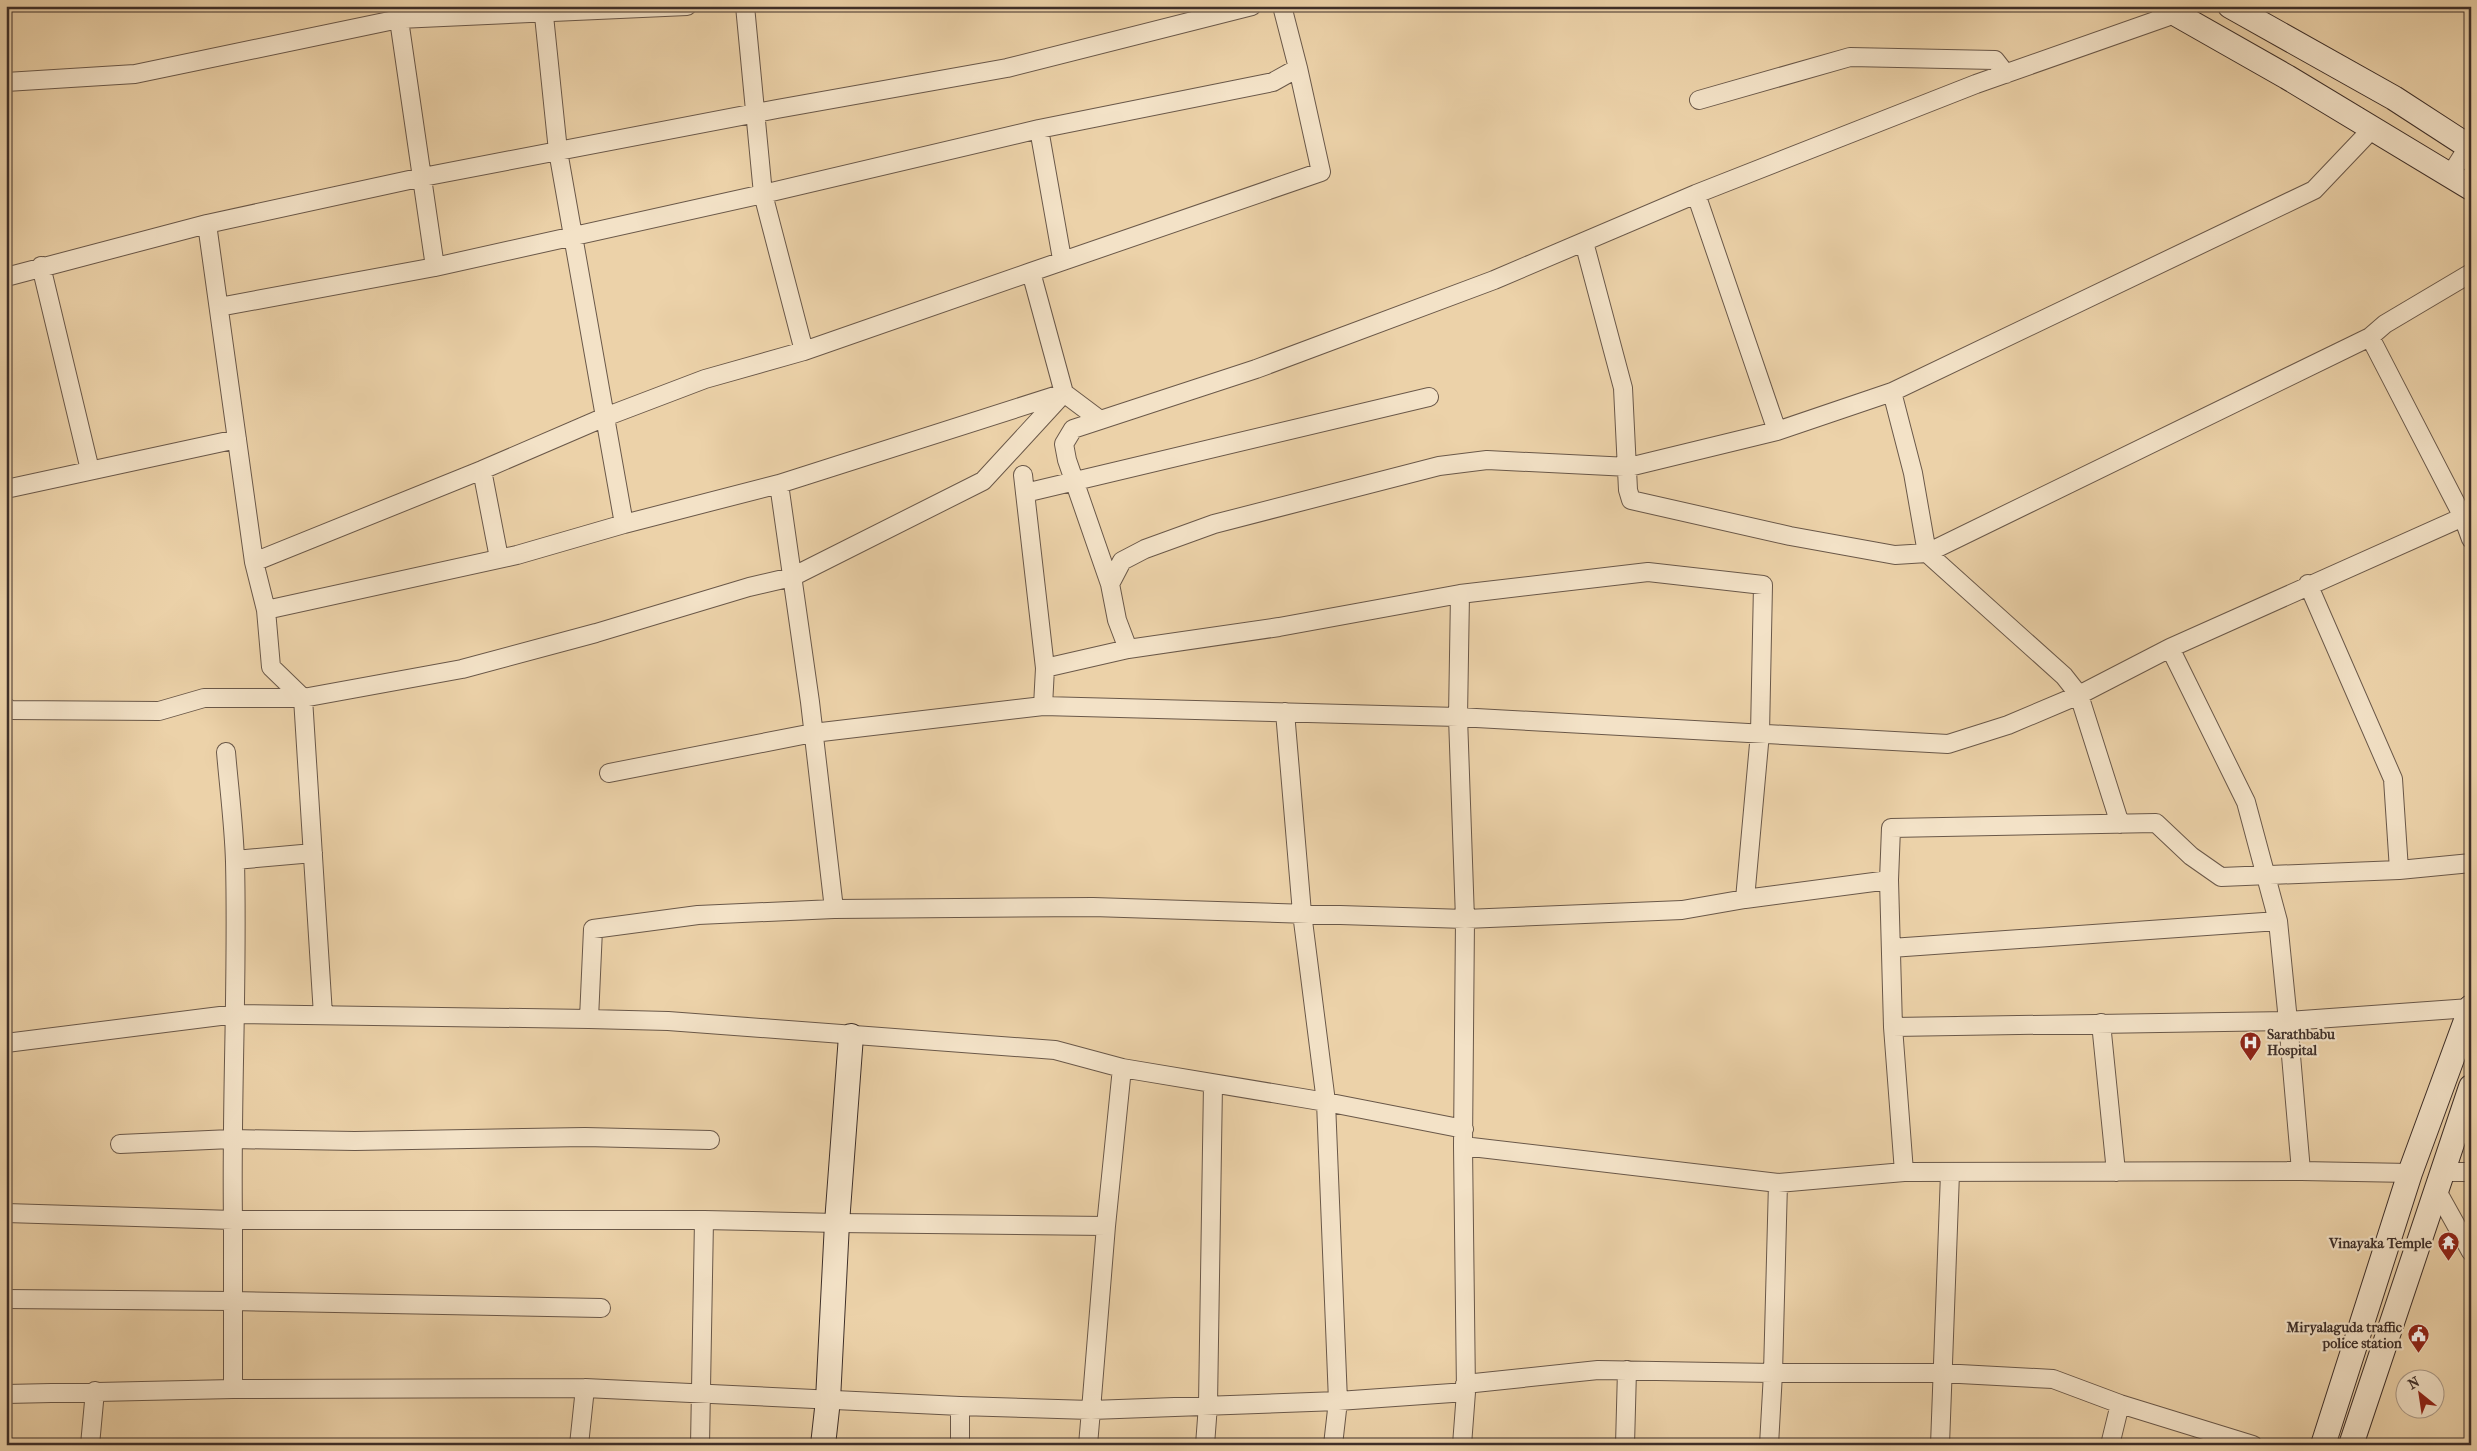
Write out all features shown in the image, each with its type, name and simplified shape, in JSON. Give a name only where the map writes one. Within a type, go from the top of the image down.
[{"type":"main road","points":[[2230,6],[2394,98],[2470,144]]},
{"type":"main road","points":[[2169,10],[2373,128],[2471,188]]},
{"type":"main road","points":[[2323,1445],[2410,1173],[2471,1008]]},
{"type":"main road","points":[[823,1445],[828,1400],[837,1223],[852,1036]]},
{"type":"main road","points":[[2351,1445],[2471,1087]]},
{"type":"street","points":[[6,82],[134,74],[398,12],[687,6]]},
{"type":"street","points":[[745,6],[763,194],[804,351]]},
{"type":"street","points":[[6,276],[207,224],[423,176],[754,113],[1007,68],[1252,6]]},
{"type":"street","points":[[254,562],[482,470],[605,417],[705,379],[804,351],[1031,272],[1062,259],[1321,172],[1282,6]]},
{"type":"street","points":[[543,10],[558,151],[571,237],[624,524]]},
{"type":"street","points":[[1128,649],[1117,620],[1110,584],[1066,460],[1064,444],[1073,429],[1256,369],[1494,280],[1696,194],[2169,10]]},
{"type":"street","points":[[398,12],[435,267]]},
{"type":"street","points":[[1699,100],[1850,57],[1995,60],[2006,74]]},
{"type":"street","points":[[219,307],[435,267],[763,194],[1039,129],[1272,82],[1298,68]]},
{"type":"street","points":[[1110,584],[1122,561],[1145,549],[1223,522],[1439,466],[1487,460],[1629,466],[1777,431],[1892,392],[2314,190],[2373,128]]},
{"type":"street","points":[[1039,129],[1062,259]]},
{"type":"street","points":[[2451,174],[2470,144]]},
{"type":"street","points":[[1696,194],[1777,431]]},
{"type":"street","points":[[207,224],[254,562],[266,610],[271,667],[303,698],[323,1015]]},
{"type":"street","points":[[1584,242],[1624,388],[1629,466],[1628,490],[1631,500],[1790,536],[1895,554],[1927,553],[2370,338],[2385,324],[2471,273]]},
{"type":"street","points":[[41,266],[90,470]]},
{"type":"street","points":[[1031,272],[1064,393],[1100,420]]},
{"type":"street","points":[[2370,338],[2463,516],[2471,539]]},
{"type":"street","points":[[1892,392],[1913,473],[1927,553],[2064,676],[2079,695],[2120,824]]},
{"type":"street","points":[[266,610],[499,558],[779,484],[1064,393]]},
{"type":"street","points":[[6,707],[10,710],[159,711],[204,698],[303,698],[462,669],[596,633],[749,587],[791,572],[983,480],[1064,393]]},
{"type":"street","points":[[1025,493],[1429,397]]},
{"type":"street","points":[[6,489],[237,438]]},
{"type":"street","points":[[482,470],[499,558]]},
{"type":"street","points":[[1023,475],[1045,668],[1043,706]]},
{"type":"street","points":[[779,484],[834,910]]},
{"type":"street","points":[[609,773],[812,733],[1043,706],[1458,717],[1948,744],[2008,725],[2079,695],[2170,648],[2308,584],[2463,516]]},
{"type":"street","points":[[1045,668],[1128,649],[1279,627],[1460,594],[1648,572],[1763,585],[1760,733],[1745,899]]},
{"type":"street","points":[[2308,584],[2393,779],[2398,870]]},
{"type":"street","points":[[1460,594],[1458,717],[1464,919],[1463,1137],[1466,1388],[1462,1445]]},
{"type":"street","points":[[2170,648],[2246,802],[2278,921],[2301,1171]]},
{"type":"street","points":[[1285,712],[1302,912],[1326,1102],[1338,1401],[1333,1445]]},
{"type":"street","points":[[226,752],[235,860],[236,1014],[231,1139],[233,1390]]},
{"type":"street","points":[[1904,1172],[1893,1027],[1889,880],[1891,828],[2156,824],[2191,856],[2220,877],[2398,870],[2471,863]]},
{"type":"street","points":[[235,860],[313,853]]},
{"type":"street","points":[[589,1019],[593,929],[698,915],[834,910],[1093,908],[1302,912],[1464,919],[1682,910],[1745,899],[1889,880]]},
{"type":"street","points":[[1891,948],[2278,921]]},
{"type":"street","points":[[1893,1027],[2288,1021],[2471,1008]]},
{"type":"street","points":[[6,1043],[236,1014],[668,1021],[1055,1050],[1122,1068],[1326,1102],[1463,1137],[1778,1183],[1904,1172],[2301,1171],[2410,1173]]},
{"type":"street","points":[[2102,1023],[2116,1172]]},
{"type":"street","points":[[1088,1445],[1106,1226],[1122,1068]]},
{"type":"street","points":[[1205,1445],[1208,1405],[1213,1084]]},
{"type":"street","points":[[120,1144],[231,1139],[354,1141],[585,1137],[710,1140]]},
{"type":"street","points":[[2471,1172],[2438,1181],[2471,1252]]},
{"type":"street","points":[[1940,1445],[1941,1373],[1950,1173]]},
{"type":"street","points":[[1769,1445],[1773,1373],[1778,1183]]},
{"type":"street","points":[[6,1213],[232,1220],[704,1220],[1106,1226]]},
{"type":"street","points":[[700,1445],[704,1220]]},
{"type":"street","points":[[6,1299],[601,1308]]},
{"type":"street","points":[[6,1394],[95,1391],[585,1388],[960,1406],[1091,1410],[1338,1401],[1466,1388],[1598,1370],[1941,1373],[2053,1379],[2120,1404],[2253,1445]]},
{"type":"street","points":[[1625,1445],[1627,1370]]},
{"type":"street","points":[[579,1445],[585,1388]]},
{"type":"street","points":[[90,1445],[95,1391]]},
{"type":"street","points":[[2110,1445],[2120,1404]]},
{"type":"street","points":[[960,1406],[960,1445]]},
{"type":"place","name":"Sarathbabu Hospital","points":[[2251,1061]]},
{"type":"place","name":"Vinayaka Temple","points":[[2448,1262]]},
{"type":"place","name":"Miryalaguda traffic police station","points":[[2418,1354]]}]
